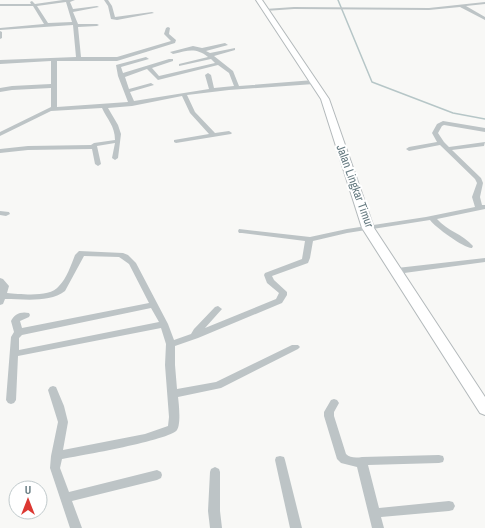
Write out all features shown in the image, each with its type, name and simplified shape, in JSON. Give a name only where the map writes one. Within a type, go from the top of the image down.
[{"type":"highway","name":"Jalan Lingkar Timur","points":[[259,0],[325,99],[368,228],[398,271],[485,409]]},
{"type":"street","points":[[67,0],[76,26],[79,59]]},
{"type":"street","points":[[0,5],[73,0]]},
{"type":"street","points":[[106,0],[110,6],[114,18],[117,20],[152,13]]},
{"type":"street","points":[[265,10],[294,8],[384,10],[430,9],[460,5],[475,1],[485,3]]},
{"type":"street","points":[[32,3],[47,24]]},
{"type":"street","points":[[384,10],[380,5],[390,5]]},
{"type":"street","points":[[460,5],[485,19]]},
{"type":"street","points":[[71,11],[97,7]]},
{"type":"street","points":[[0,29],[47,24],[76,26]]},
{"type":"street","points":[[51,30],[76,26],[97,25]]},
{"type":"street","points":[[0,62],[54,59],[117,59],[171,43],[174,40],[166,34],[168,28]]},
{"type":"street","points":[[0,32],[0,38]]},
{"type":"street","points":[[202,50],[225,45]]},
{"type":"street","points":[[173,52],[194,48],[202,50],[231,72],[237,87]]},
{"type":"street","points":[[181,65],[234,49]]},
{"type":"street","points":[[132,104],[118,66],[146,58]]},
{"type":"street","points":[[54,59],[54,108]]},
{"type":"street","points":[[121,76],[171,60]]},
{"type":"street","points":[[201,60],[208,66]]},
{"type":"street","points":[[149,68],[158,78],[220,63]]},
{"type":"street","points":[[208,75],[212,90]]},
{"type":"street","points":[[0,134],[46,110],[54,108],[132,104],[212,90],[314,82]]},
{"type":"street","points":[[128,91],[151,85]]},
{"type":"street","points":[[0,90],[55,86]]},
{"type":"street","points":[[184,94],[191,112],[214,136]]},
{"type":"street","points":[[104,106],[106,113],[111,116],[118,129],[118,141],[115,158]]},
{"type":"street","points":[[242,231],[310,239],[432,218],[482,207],[476,197],[481,178],[435,136],[436,129],[441,123],[485,130]]},
{"type":"street","points":[[176,141],[228,133]]},
{"type":"street","points":[[98,164],[94,144],[118,141]]},
{"type":"street","points":[[409,149],[441,143]]},
{"type":"street","points":[[448,149],[484,144]]},
{"type":"street","points":[[0,151],[13,151],[28,148],[94,147]]},
{"type":"street","points":[[432,218],[446,232],[462,239],[469,246]]},
{"type":"street","points":[[171,344],[195,336],[279,301],[284,295],[283,292],[270,281],[268,275],[305,261],[307,255],[306,246],[310,239]]},
{"type":"street","points":[[0,281],[5,286],[1,299],[45,296],[58,292],[64,286],[79,255],[85,252],[125,257],[132,263],[164,324],[171,344],[169,352],[173,394],[173,428],[168,431],[56,456]]},
{"type":"street","points":[[398,271],[485,260]]},
{"type":"street","points":[[11,400],[15,337],[19,332],[153,305]]},
{"type":"street","points":[[195,336],[197,331],[218,309]]},
{"type":"street","points":[[19,332],[16,319],[26,315]]},
{"type":"street","points":[[14,354],[164,324]]},
{"type":"street","points":[[173,394],[218,385],[295,347]]},
{"type":"street","points":[[53,390],[63,422],[55,468],[76,528]]},
{"type":"street","points":[[334,403],[329,412],[329,416],[338,451],[345,460],[362,464]]},
{"type":"street","points":[[378,528],[362,461],[439,459]]},
{"type":"street","points":[[280,460],[296,528]]},
{"type":"street","points":[[215,472],[214,511],[216,528]]},
{"type":"street","points":[[65,498],[157,476]]},
{"type":"street","points":[[374,513],[450,506]]},
{"type":"waterway","points":[[338,0],[372,82],[453,113],[485,119]]}]
